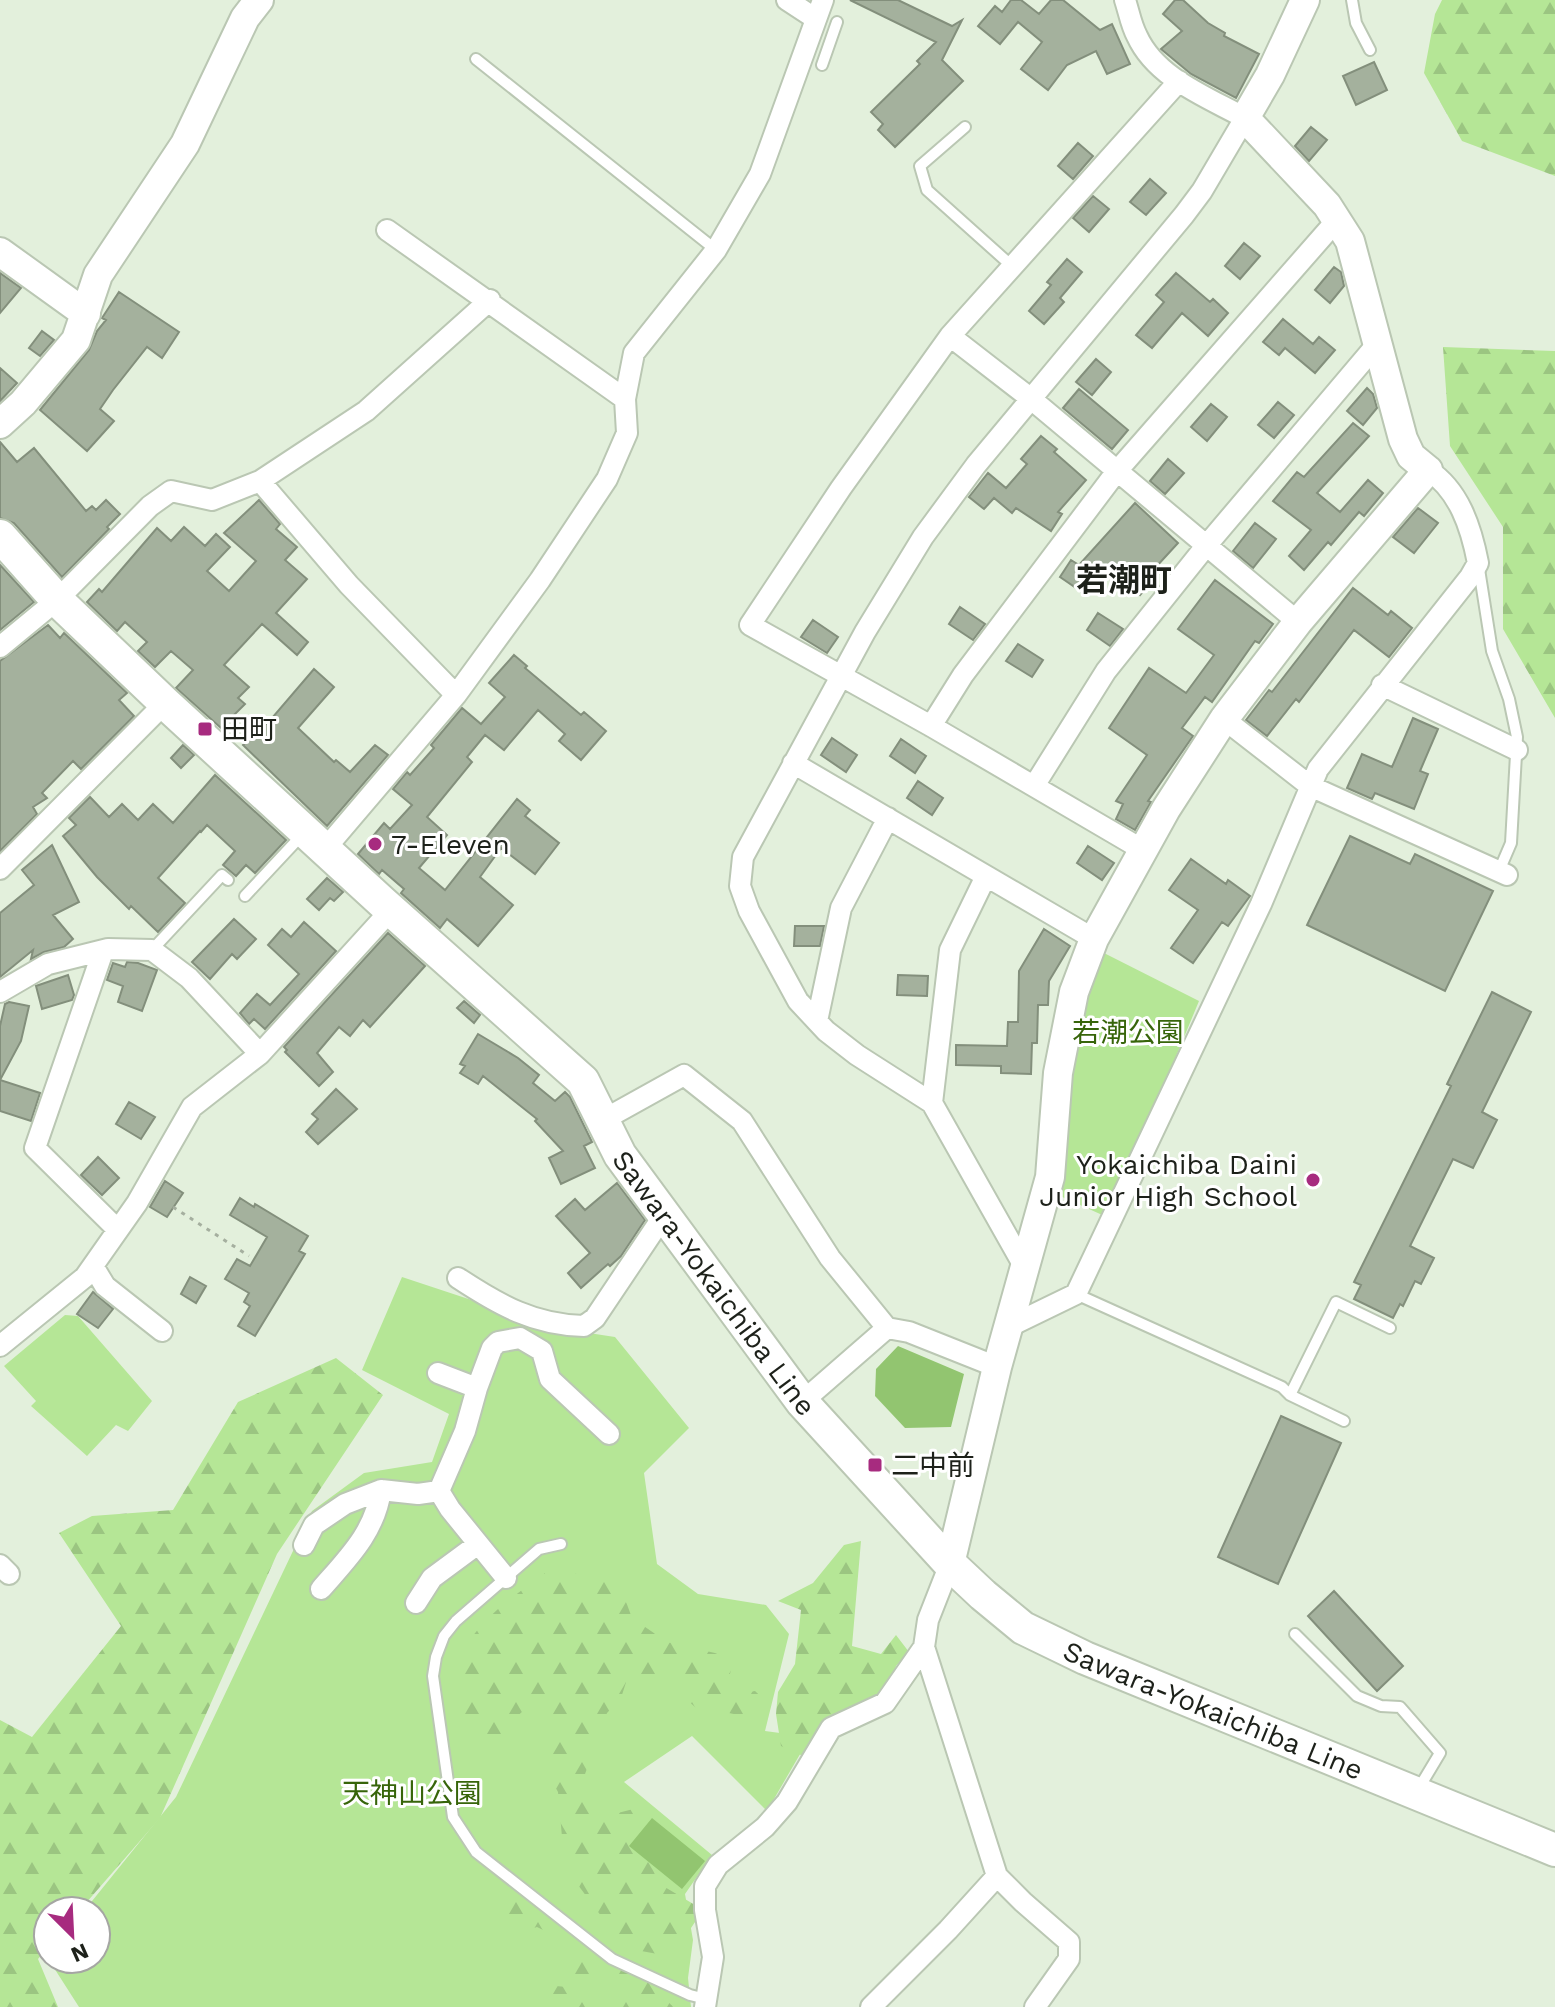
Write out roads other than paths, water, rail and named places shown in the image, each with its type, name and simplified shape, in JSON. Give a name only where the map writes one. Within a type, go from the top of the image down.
[{"type":"main road","name":"Sawara-Yokaichiba Line","points":[[0,536],[57,600],[177,720],[316,840],[583,1081],[620,1155],[802,1402],[950,1564],[1023,1628],[1085,1658],[1555,1850]]},
{"type":"street","points":[[0,424],[23,403],[76,340],[98,275],[185,144],[245,18],[259,0]]},
{"type":"street","points":[[316,840],[456,695],[540,580],[607,479],[627,433],[625,399],[634,353],[716,250],[760,174],[819,10],[787,0]]},
{"type":"street","points":[[1010,1326],[1076,1294],[1261,904],[1318,769],[1478,563],[1457,498],[1439,477],[1411,456],[1403,439],[1350,241],[1337,220],[1327,205],[1245,118],[1179,81],[1154,62],[1137,37],[1125,0]]},
{"type":"street","points":[[1024,1266],[932,1103],[857,1055],[798,1001],[761,936],[740,886],[743,857],[842,675],[923,537],[976,465],[1184,215],[1210,179],[1270,75],[1305,0]]},
{"type":"street","points":[[1143,850],[750,625],[841,488],[950,336],[1179,81]]},
{"type":"street","points":[[931,726],[963,675],[1117,471],[1337,220]]},
{"type":"street","points":[[387,230],[490,300],[625,399]]},
{"type":"street","points":[[0,252],[86,314]]},
{"type":"street","points":[[0,647],[57,600],[150,506],[171,491],[212,500],[260,481],[366,411],[490,300]]},
{"type":"street","points":[[950,336],[1030,398],[1298,622]]},
{"type":"street","points":[[1034,786],[1106,671],[1206,546],[1378,343]]},
{"type":"street","points":[[1035,2007],[1069,1959],[1069,1942],[997,1876],[924,1647],[928,1620],[950,1564],[997,1367],[1050,1177],[1058,1073],[1074,992],[1094,939],[1143,850],[1224,719],[1298,622],[1428,470]]},
{"type":"street","points":[[260,481],[349,585],[456,695]]},
{"type":"street","points":[[1382,685],[1517,750]]},
{"type":"street","points":[[1224,719],[1310,786],[1503,873]]},
{"type":"street","points":[[0,869],[177,720]]},
{"type":"street","points":[[793,763],[1094,939]]},
{"type":"street","points":[[817,1021],[841,908],[888,818]]},
{"type":"street","points":[[932,1103],[950,950],[986,876]]},
{"type":"street","points":[[0,1346],[85,1277],[137,1203],[192,1107],[260,1054],[391,910]]},
{"type":"street","points":[[0,992],[48,964],[103,951],[152,950],[189,978],[260,1054]]},
{"type":"street","points":[[103,951],[35,1148],[118,1230]]},
{"type":"street","points":[[603,1120],[684,1075],[742,1121],[830,1258],[887,1328],[909,1332],[997,1367]]},
{"type":"street","points":[[458,1278],[504,1307],[558,1326],[584,1326],[595,1318],[664,1215]]},
{"type":"street","points":[[93,1266],[105,1286],[162,1331]]},
{"type":"street","points":[[498,1342],[495,1329],[504,1307]]},
{"type":"street","points":[[802,1402],[887,1328]]},
{"type":"street","points":[[439,1491],[465,1431],[492,1348],[498,1342],[520,1338],[542,1351],[550,1379],[609,1434]]},
{"type":"street","points":[[438,1373],[477,1388]]},
{"type":"street","points":[[304,1545],[314,1525],[345,1504],[381,1490],[418,1494],[439,1491]]},
{"type":"street","points":[[321,1589],[363,1541],[378,1510],[381,1490]]},
{"type":"street","points":[[439,1491],[506,1578]]},
{"type":"street","points":[[416,1603],[432,1578],[478,1544]]},
{"type":"street","points":[[706,2003],[713,1957],[705,1910],[705,1886],[718,1865],[765,1827],[787,1802],[831,1728],[885,1703],[924,1647]]},
{"type":"street","points":[[871,2007],[997,1876]]},
{"type":"lane","points":[[1352,0],[1356,23],[1370,50]]},
{"type":"lane","points":[[822,65],[837,22]]},
{"type":"lane","points":[[476,59],[716,250]]},
{"type":"lane","points":[[965,127],[920,166],[927,190],[1013,267]]},
{"type":"lane","points":[[1478,563],[1487,630],[1509,699],[1517,737],[1511,843],[1503,873]]},
{"type":"lane","points":[[245,896],[316,840]]},
{"type":"lane","points":[[152,950],[222,875],[228,880]]},
{"type":"lane","points":[[1076,1294],[1282,1387],[1290,1395],[1344,1421]]},
{"type":"lane","points":[[1290,1395],[1336,1302],[1390,1328]]},
{"type":"lane","points":[[561,1544],[539,1549],[444,1636],[433,1676],[453,1817],[476,1852],[612,1959],[706,2003]]},
{"type":"lane","points":[[1295,1634],[1357,1696],[1381,1706],[1400,1707],[1440,1753],[1416,1793]]},
{"type":"place","name":"田町","points":[[205,729]]},
{"type":"place","name":"7-Eleven","points":[[375,844]]},
{"type":"place","name":"Yokaichiba Daini Junior High School","points":[[1313,1180]]},
{"type":"place","name":"二中前","points":[[875,1465]]},
{"type":"district","name":"若潮町","points":[[1124,580]]},
{"type":"park label","name":"若潮公園","points":[[1128,1032]]},
{"type":"park label","name":"天神山公園","points":[[412,1793]]}]
